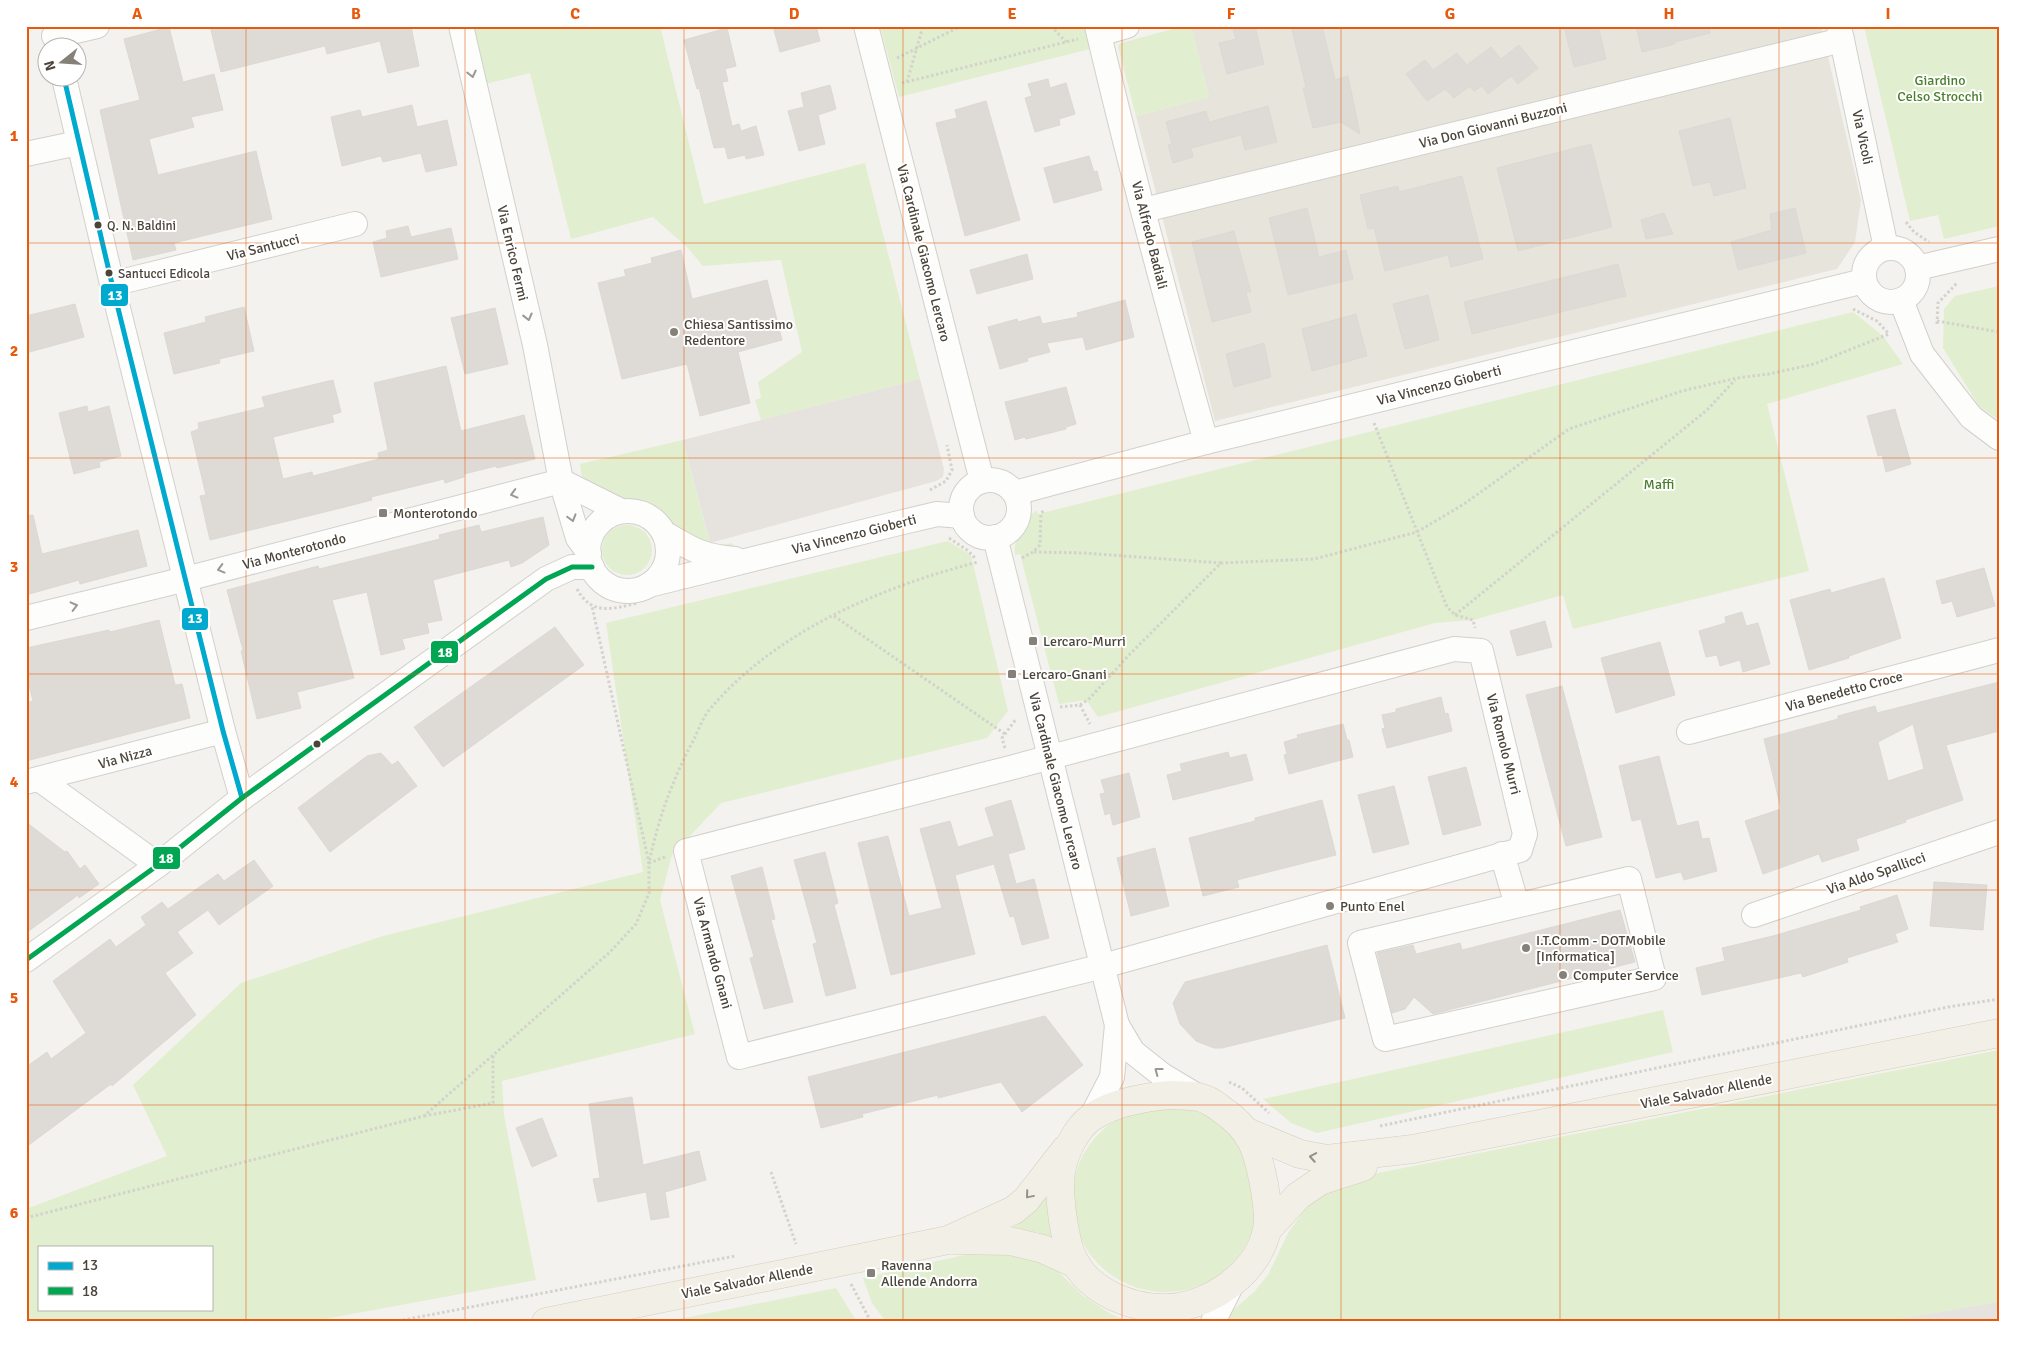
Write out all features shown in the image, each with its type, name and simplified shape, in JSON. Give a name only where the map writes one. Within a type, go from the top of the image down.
[{"type":"main road","name":"Viale Salvador Allende","points":[[1247,1132],[1300,1154],[1327,1159],[1413,1149],[1999,1034]]},
{"type":"main road","points":[[1071,1143],[1061,1172],[1065,1235],[1076,1264],[1091,1281],[1109,1294],[1128,1303],[1164,1308],[1192,1304],[1200,1302],[1232,1284],[1248,1268],[1259,1250],[1268,1229],[1266,1198],[1260,1163],[1247,1132],[1233,1117],[1199,1097],[1171,1095],[1150,1097],[1120,1104],[1092,1118]]},
{"type":"main road","name":"Viale Salvador Allende","points":[[948,1240],[1014,1210],[1026,1200],[1092,1118]]},
{"type":"main road","name":"Viale Salvador Allende","points":[[1268,1229],[1298,1196],[1320,1181],[1413,1149]]},
{"type":"main road","name":"Viale Salvador Allende","points":[[546,1322],[948,1240],[1010,1241],[1043,1249],[1076,1264]]},
{"type":"street","points":[[55,37],[97,26]]},
{"type":"street","name":"Via Enrico Fermi","points":[[461,26],[535,345],[561,481],[578,538],[590,560]]},
{"type":"street","name":"Via Cardinale Giacomo Lercaro","points":[[866,26],[982,481]]},
{"type":"street","points":[[1094,32],[1127,26]]},
{"type":"street","name":"Via Alfredo Badiali","points":[[1094,32],[1144,210],[1153,254],[1206,442]]},
{"type":"street","name":"Via Don Giovanni Buzzoni","points":[[1144,210],[1841,33]]},
{"type":"street","name":"Via Vicoli","points":[[1841,33],[1886,248]]},
{"type":"street","points":[[66,88],[112,284],[223,731],[242,798]]},
{"type":"street","points":[[26,154],[78,143]]},
{"type":"street","name":"Via Santucci","points":[[112,284],[355,224]]},
{"type":"street","points":[[1886,248],[1900,249],[1908,253],[1917,268],[1916,286],[1910,294],[1894,302],[1885,302],[1876,298],[1869,292],[1864,281],[1865,267],[1868,259],[1886,248]]},
{"type":"street","points":[[1917,268],[1999,249]]},
{"type":"street","name":"Via Vincenzo Gioberti","points":[[1015,493],[1206,442],[1864,281]]},
{"type":"street","points":[[1901,300],[1918,348],[1971,417],[1999,438]]},
{"type":"street","points":[[561,481],[621,511]]},
{"type":"street","name":"Via Monterotondo","points":[[26,618],[186,579],[561,481]]},
{"type":"street","points":[[982,481],[1001,481],[1015,493],[1019,502],[1017,521],[1004,534],[987,538],[971,530],[962,516],[963,498],[968,491],[982,481]]},
{"type":"street","points":[[26,960],[158,865],[242,798],[546,579],[590,560],[590,541],[594,531],[610,515],[621,511]]},
{"type":"street","name":"Via Vincenzo Gioberti","points":[[621,511],[634,511],[646,515],[657,522],[664,533],[696,552],[712,557],[747,560]]},
{"type":"street","name":"Via Vincenzo Gioberti","points":[[590,560],[606,584],[616,589],[627,591],[938,514],[962,516]]},
{"type":"street","points":[[649,585],[658,578],[666,562],[668,544],[664,533]]},
{"type":"street","name":"Via Cardinale Giacomo Lercaro","points":[[995,537],[1117,1026],[1133,1052],[1162,1075],[1199,1097]]},
{"type":"street","name":"Via Romolo Murri","points":[[1049,756],[1454,649],[1480,651],[1525,834],[1520,850],[1103,966]]},
{"type":"street","name":"Via Benedetto Croce","points":[[1689,732],[1999,650]]},
{"type":"street","name":"Via Nizza","points":[[33,781],[223,731]]},
{"type":"street","name":"Via Armando Gnani","points":[[1049,756],[1010,768],[686,851],[739,1056],[1103,966]]},
{"type":"street","points":[[33,781],[158,865]]},
{"type":"street","name":"Via Aldo Spallicci","points":[[1754,915],[1999,832]]},
{"type":"street","points":[[1502,854],[1516,905]]},
{"type":"street","points":[[1629,879],[1654,978],[1385,1039],[1360,944],[1516,905],[1629,879]]},
{"type":"street","name":"Via Cardinale Giacomo Lercaro","points":[[1092,1118],[1112,1078],[1117,1026]]},
{"type":"street","points":[[1213,1322],[1232,1284]]},
{"type":"street","points":[[1128,1303],[1155,1322]]},
{"type":"path","points":[[906,82],[923,26]]},
{"type":"path","points":[[893,60],[961,26]]},
{"type":"path","points":[[1051,26],[1066,42]]},
{"type":"path","points":[[899,84],[1066,42],[1094,32]]},
{"type":"path","points":[[1904,215],[1906,224],[1914,232],[1928,242],[1935,242]]},
{"type":"path","points":[[1845,307],[1858,310],[1877,321],[1889,334],[1903,355],[1937,339],[1938,302],[1956,284],[1964,282]]},
{"type":"path","points":[[1936,321],[1999,332]]},
{"type":"path","points":[[1033,552],[1083,553],[1221,563],[1314,559],[1417,532],[1464,504],[1569,429],[1682,391],[1737,378],[1770,374],[1814,364],[1889,334]]},
{"type":"path","points":[[1374,422],[1448,607],[1454,615],[1706,410],[1737,378]]},
{"type":"path","points":[[1364,425],[1384,420]]},
{"type":"path","points":[[926,492],[934,490],[946,481],[952,470],[946,442]]},
{"type":"path","points":[[1002,564],[1033,552],[1040,545],[1042,513],[1047,509]]},
{"type":"path","points":[[649,862],[658,823],[678,769],[709,710],[746,673],[798,634],[834,616],[894,588],[938,572],[978,562]]},
{"type":"path","points":[[1056,708],[1080,705],[1090,698],[1129,655],[1221,563]]},
{"type":"path","points":[[424,1116],[610,952],[636,924],[649,894],[649,862],[592,606]]},
{"type":"path","points":[[834,616],[1005,734]]},
{"type":"path","points":[[1080,705],[1093,729]]},
{"type":"path","points":[[1010,768],[1002,738],[1017,719],[1014,709]]},
{"type":"path","points":[[1378,1126],[1948,1007],[1999,999]]},
{"type":"path","points":[[26,1218],[424,1116],[493,1103],[493,1055]]},
{"type":"path","points":[[1226,1081],[1242,1088],[1271,1114]]},
{"type":"path","points":[[771,1172],[796,1244],[804,1242]]},
{"type":"path","points":[[393,1322],[738,1255]]},
{"type":"shaded area","points":[[1191,26],[1821,26],[1861,200],[1855,242],[1837,269],[1215,421],[1136,116],[1209,97]]},
{"type":"shaded area","points":[[920,379],[944,469],[943,477],[936,481],[710,543],[683,440]]},
{"type":"shaded area","points":[[1999,1302],[1999,1322],[1880,1322]]},
{"type":"green space","points":[[472,26],[660,26],[704,204],[865,163],[920,379],[761,420],[755,400],[761,398],[758,382],[802,352],[781,260],[703,266],[688,248],[653,217],[571,239],[530,73],[485,84]]},
{"type":"green space","points":[[880,26],[1085,26],[1090,49],[899,97]]},
{"type":"green space","points":[[1184,26],[1191,26],[1209,97],[1136,116],[1118,46],[1121,43]]},
{"type":"green space","name":"Giardino Celso Strocchi","points":[[1864,26],[1999,26],[1999,226],[1944,239],[1938,215],[1910,221]]},
{"type":"green space","points":[[1999,286],[1999,420],[1979,406],[1943,348],[1944,309],[1955,296]]},
{"type":"green space","name":"Maffi","points":[[1853,312],[1883,336],[1903,364],[1767,404],[1809,571],[1573,629],[1563,595],[1473,620],[1435,623],[1098,717],[1086,700],[1059,704],[1020,554],[1015,555],[1016,542],[1020,530],[1036,510],[1038,514]]},
{"type":"green space","points":[[683,440],[711,548],[732,543],[733,546],[719,549],[699,547],[687,540],[667,515],[656,506],[602,493],[590,487],[582,477],[580,464]]},
{"type":"green space","points":[[632,525],[645,532],[651,540],[651,560],[645,568],[637,574],[622,575],[609,568],[603,560],[602,545],[609,532],[617,526]]},
{"type":"green space","points":[[948,541],[971,555],[1008,711],[987,738],[721,803],[672,855],[660,900],[695,1034],[502,1081],[504,1115],[536,1280],[309,1322],[26,1322],[26,1209],[167,1156],[133,1085],[241,983],[383,936],[643,872],[606,623]]},
{"type":"green space","points":[[1663,1010],[1673,1052],[1317,1133],[1291,1123],[1263,1099]]},
{"type":"green space","points":[[1999,1050],[1999,1302],[1880,1322],[1226,1322],[1232,1311],[1254,1292],[1268,1275],[1288,1233],[1305,1209],[1330,1189],[1373,1174]]},
{"type":"green space","points":[[1165,1106],[1201,1113],[1231,1133],[1251,1163],[1258,1199],[1251,1235],[1231,1265],[1201,1285],[1165,1292],[1129,1285],[1099,1265],[1079,1235],[1072,1199],[1079,1163],[1099,1133],[1129,1113]]},
{"type":"green space","points":[[1052,1191],[1059,1243],[1037,1232],[1005,1231],[1031,1214]]},
{"type":"green space","points":[[986,1250],[1035,1256],[1059,1272],[1083,1296],[1111,1314],[1129,1322],[886,1322],[872,1303],[863,1278]]},
{"type":"green space","points":[[836,1288],[857,1322],[664,1322]]},
{"type":"building","points":[[210,26],[411,26],[419,66],[388,73],[380,41],[327,54],[325,46],[221,72]]},
{"type":"building","points":[[773,26],[816,26],[820,41],[780,52]]},
{"type":"building","points":[[1246,26],[1255,26],[1264,64],[1227,74],[1219,43],[1236,39],[1233,30]]},
{"type":"building","points":[[1291,26],[1322,26],[1335,80],[1348,76],[1360,134],[1341,122],[1313,128],[1303,88],[1306,87]]},
{"type":"building","points":[[1564,26],[1598,26],[1606,59],[1574,67]]},
{"type":"building","points":[[1636,26],[1709,26],[1710,33],[1642,52]]},
{"type":"building","points":[[169,27],[183,82],[214,74],[223,110],[191,117],[194,127],[149,139],[158,175],[256,151],[272,219],[174,243],[176,250],[133,260],[100,110],[140,100],[124,39]]},
{"type":"building","points":[[727,28],[736,66],[725,69],[728,81],[722,82],[732,126],[739,124],[741,131],[756,126],[764,155],[746,159],[745,155],[728,159],[725,147],[714,148],[699,88],[697,89],[684,40]]},
{"type":"building","points":[[1519,45],[1538,68],[1518,84],[1511,76],[1488,94],[1482,86],[1474,91],[1470,86],[1454,98],[1445,89],[1427,101],[1406,74],[1425,60],[1433,70],[1457,53],[1467,65],[1491,47],[1501,59]]},
{"type":"building","points":[[1048,79],[1050,88],[1066,83],[1075,114],[1059,119],[1060,125],[1035,132],[1025,98],[1032,96],[1028,84]]},
{"type":"building","points":[[830,85],[836,109],[818,115],[825,144],[799,151],[788,111],[804,107],[801,93]]},
{"type":"building","points":[[986,101],[1020,220],[965,236],[936,123],[957,118],[955,110]]},
{"type":"building","points":[[412,105],[417,127],[447,120],[457,165],[426,172],[421,153],[383,162],[381,156],[342,166],[331,117],[360,110],[362,117]]},
{"type":"building","points":[[1268,106],[1277,142],[1245,150],[1241,135],[1191,148],[1193,157],[1173,163],[1168,145],[1172,144],[1166,122],[1206,111],[1209,122]]},
{"type":"building","points":[[1730,118],[1746,188],[1714,196],[1710,182],[1693,186],[1679,131]]},
{"type":"building","points":[[1591,144],[1612,227],[1518,251],[1497,168]]},
{"type":"building","points":[[1089,156],[1094,172],[1097,171],[1102,190],[1054,203],[1044,168]]},
{"type":"building","points":[[1462,176],[1483,259],[1451,267],[1448,255],[1385,271],[1374,228],[1368,229],[1360,195],[1398,186],[1399,192]]},
{"type":"building","points":[[1307,208],[1319,257],[1346,250],[1353,279],[1288,295],[1269,218]]},
{"type":"building","points":[[1795,208],[1806,253],[1738,270],[1731,242],[1772,230],[1770,214]]},
{"type":"building","points":[[1664,213],[1673,234],[1646,239],[1641,220]]},
{"type":"building","points":[[408,226],[411,237],[451,228],[458,259],[381,277],[373,242],[387,238],[386,231]]},
{"type":"building","points":[[1234,231],[1251,292],[1246,292],[1251,312],[1212,322],[1192,242]]},
{"type":"building","points":[[681,250],[692,299],[767,280],[782,340],[738,352],[750,403],[700,416],[687,364],[622,379],[598,283],[626,276],[624,270],[652,263],[651,258]]},
{"type":"building","points":[[1027,254],[1033,279],[977,294],[970,270]]},
{"type":"building","points":[[1618,264],[1626,296],[1472,334],[1464,302]]},
{"type":"building","points":[[1428,295],[1439,340],[1405,349],[1393,304]]},
{"type":"building","points":[[1125,300],[1134,337],[1086,350],[1083,337],[1047,343],[1050,352],[1027,358],[1028,361],[1000,369],[988,327],[1017,319],[1018,322],[1040,316],[1042,324],[1078,317],[1077,313]]},
{"type":"building","points":[[75,304],[84,337],[26,353],[26,316]]},
{"type":"building","points":[[244,307],[254,351],[219,359],[220,363],[174,374],[164,333],[206,322],[205,317]]},
{"type":"building","points":[[495,308],[508,364],[465,374],[451,318]]},
{"type":"building","points":[[1356,314],[1367,356],[1312,371],[1302,329]]},
{"type":"building","points":[[1264,343],[1271,377],[1234,387],[1226,354]]},
{"type":"building","points":[[446,366],[461,431],[524,415],[535,459],[464,474],[464,477],[445,483],[444,479],[371,497],[372,500],[210,540],[200,496],[206,495],[191,432],[199,429],[198,423],[265,407],[262,397],[333,380],[341,412],[332,415],[334,422],[273,437],[283,479],[312,472],[313,476],[379,459],[378,453],[388,450],[374,383]]},
{"type":"building","points":[[1066,387],[1076,424],[1066,427],[1066,429],[1015,440],[1005,402]]},
{"type":"building","points":[[87,406],[88,412],[109,406],[121,456],[99,462],[100,467],[74,474],[59,413]]},
{"type":"building","points":[[1895,409],[1911,464],[1886,472],[1882,455],[1878,456],[1867,416]]},
{"type":"building","points":[[33,515],[42,554],[138,530],[147,566],[80,584],[79,580],[26,595],[26,516]]},
{"type":"building","points":[[543,517],[549,545],[522,563],[511,567],[509,560],[433,580],[442,620],[427,623],[429,633],[402,639],[405,649],[381,655],[367,592],[332,600],[354,678],[297,692],[301,708],[257,719],[241,651],[243,650],[227,590],[318,566],[319,569],[440,539],[439,535],[479,525],[481,532]]},
{"type":"building","points":[[1984,568],[1995,606],[1957,617],[1952,601],[1942,604],[1936,581]]},
{"type":"building","points":[[1884,578],[1901,638],[1849,656],[1849,658],[1809,670],[1790,600],[1830,589],[1831,593]]},
{"type":"building","points":[[1742,612],[1746,626],[1758,623],[1770,664],[1743,672],[1740,660],[1720,666],[1717,655],[1706,657],[1699,631],[1726,623],[1725,617]]},
{"type":"building","points":[[159,620],[175,685],[182,684],[190,718],[26,761],[26,703],[33,701],[26,673],[26,648],[109,630],[110,632]]},
{"type":"building","points":[[1545,621],[1552,647],[1517,656],[1510,631]]},
{"type":"building","points":[[555,627],[584,665],[443,767],[414,727]]},
{"type":"building","points":[[1660,642],[1675,695],[1616,713],[1601,658]]},
{"type":"building","points":[[1999,682],[1999,731],[1946,745],[1963,800],[1856,839],[1859,850],[1822,862],[1819,854],[1763,874],[1745,821],[1781,809],[1764,739],[1838,719],[1838,716],[1875,706],[1877,713]],"holes":[[[1913,724],[1924,769],[1888,781],[1878,742]]]},
{"type":"building","points":[[1562,686],[1602,837],[1566,846],[1526,695]]},
{"type":"building","points":[[1441,697],[1445,714],[1448,713],[1452,731],[1387,748],[1382,729],[1385,728],[1382,715],[1396,712],[1396,709]]},
{"type":"building","points":[[1343,724],[1353,757],[1289,774],[1284,755],[1287,754],[1284,742],[1298,738],[1297,735]]},
{"type":"building","points":[[1228,752],[1230,758],[1246,754],[1253,780],[1173,800],[1167,775],[1182,771],[1180,764]]},
{"type":"building","points":[[381,753],[392,765],[398,761],[417,786],[330,852],[298,808],[367,756]]},
{"type":"building","points":[[1659,756],[1677,826],[1698,821],[1702,839],[1709,838],[1717,871],[1684,880],[1681,872],[1656,878],[1641,819],[1632,821],[1619,766]]},
{"type":"building","points":[[1466,767],[1481,825],[1443,835],[1428,777]]},
{"type":"building","points":[[1129,773],[1140,817],[1113,825],[1110,813],[1105,815],[1100,794],[1105,793],[1101,780]]},
{"type":"building","points":[[1394,786],[1409,844],[1373,853],[1358,795]]},
{"type":"building","points":[[1011,800],[1025,849],[1008,854],[1016,884],[1034,879],[1049,938],[1022,945],[1014,916],[1010,917],[994,864],[955,875],[975,954],[891,975],[858,843],[888,836],[909,916],[942,908],[920,829],[950,821],[958,847],[994,836],[985,808]]},
{"type":"building","points":[[1322,800],[1336,855],[1237,880],[1239,887],[1203,896],[1189,838],[1255,821],[1255,818]]},
{"type":"building","points":[[26,822],[65,852],[67,851],[80,869],[85,865],[99,884],[79,898],[78,895],[26,933]]},
{"type":"building","points":[[1155,848],[1169,906],[1131,916],[1117,858]]},
{"type":"building","points":[[825,852],[838,903],[834,905],[856,988],[826,996],[813,944],[817,943],[794,860]]},
{"type":"building","points":[[254,860],[273,886],[219,925],[208,910],[177,932],[193,953],[165,973],[196,1015],[112,1086],[111,1084],[26,1147],[26,1067],[47,1052],[51,1059],[86,1033],[53,981],[110,939],[116,947],[146,925],[141,917],[162,902],[168,909],[218,874],[224,881]]},
{"type":"building","points":[[762,867],[775,919],[771,920],[793,1002],[764,1009],[750,958],[754,957],[731,876]]},
{"type":"building","points":[[1934,882],[1987,885],[1983,930],[1930,926]]},
{"type":"building","points":[[1897,895],[1908,929],[1895,934],[1898,942],[1847,958],[1848,962],[1803,977],[1801,973],[1702,995],[1696,968],[1725,961],[1722,948],[1773,936],[1861,910],[1860,907]]},
{"type":"building","points":[[1620,910],[1635,962],[1433,1014],[1414,997],[1405,1009],[1392,1013],[1377,953],[1413,945],[1416,954],[1460,943],[1462,950]]},
{"type":"building","points":[[1327,945],[1345,1018],[1222,1048],[1214,1048],[1196,1041],[1180,1024],[1173,1003],[1185,982]]},
{"type":"building","points":[[1045,1016],[1083,1065],[1022,1112],[1001,1082],[862,1114],[863,1117],[821,1128],[808,1077]]},
{"type":"building","points":[[632,1097],[643,1165],[699,1151],[706,1180],[665,1192],[669,1217],[651,1220],[646,1192],[598,1202],[593,1179],[600,1178],[589,1104]]},
{"type":"building","points":[[542,1118],[557,1156],[532,1167],[516,1128]]},
{"type":"transit line","name":"13","points":[[66,88],[112,284],[223,731],[242,798]]},
{"type":"transit line","name":"18","points":[[26,960],[158,865],[242,798],[546,579],[572,567],[592,567]]},
{"type":"place","name":"Q. N. Baldini","points":[[98,225]]},
{"type":"place","name":"Santucci Edicola","points":[[109,273]]},
{"type":"place","name":"Chiesa Santissimo Redentore","points":[[674,332]]},
{"type":"place","name":"Monterotondo","points":[[383,513]]},
{"type":"place","name":"Lercaro-Murri","points":[[1033,641]]},
{"type":"place","name":"Lercaro-Gnani","points":[[1012,674]]},
{"type":"place","name":"Punto Enel","points":[[1330,906]]},
{"type":"place","name":"I.T.Comm - DOTMobile [Informatica]","points":[[1526,948]]},
{"type":"place","name":"Computer Service","points":[[1563,975]]},
{"type":"place","name":"Ravenna Allende Andorra","points":[[871,1273]]}]
